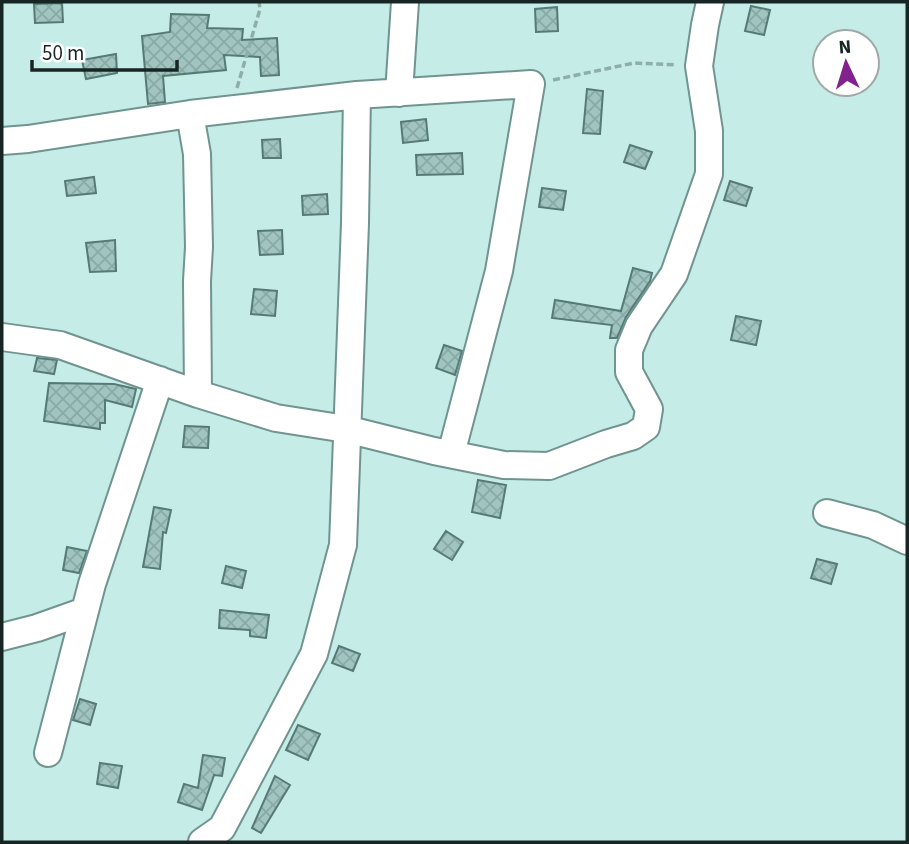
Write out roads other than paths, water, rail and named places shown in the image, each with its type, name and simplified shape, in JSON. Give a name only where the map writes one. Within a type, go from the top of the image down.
[{"type":"street","points":[[399,93],[405,2]]},
{"type":"street","points":[[2,338],[60,345],[198,394],[276,418],[346,429],[504,465],[549,466],[633,436],[646,427],[649,409],[629,372],[629,351],[639,326],[674,274],[709,174],[709,131],[699,66],[710,2]]},
{"type":"street","points":[[2,141],[190,114],[357,95],[531,84],[499,271],[451,454]]},
{"type":"street","points":[[202,842],[222,828],[314,654],[343,545],[357,95]]},
{"type":"street","points":[[190,114],[197,153],[198,394]]},
{"type":"street","points":[[48,753],[92,584],[160,380]]},
{"type":"street","points":[[827,513],[873,526],[907,541]]},
{"type":"street","points":[[2,637],[85,611]]}]
